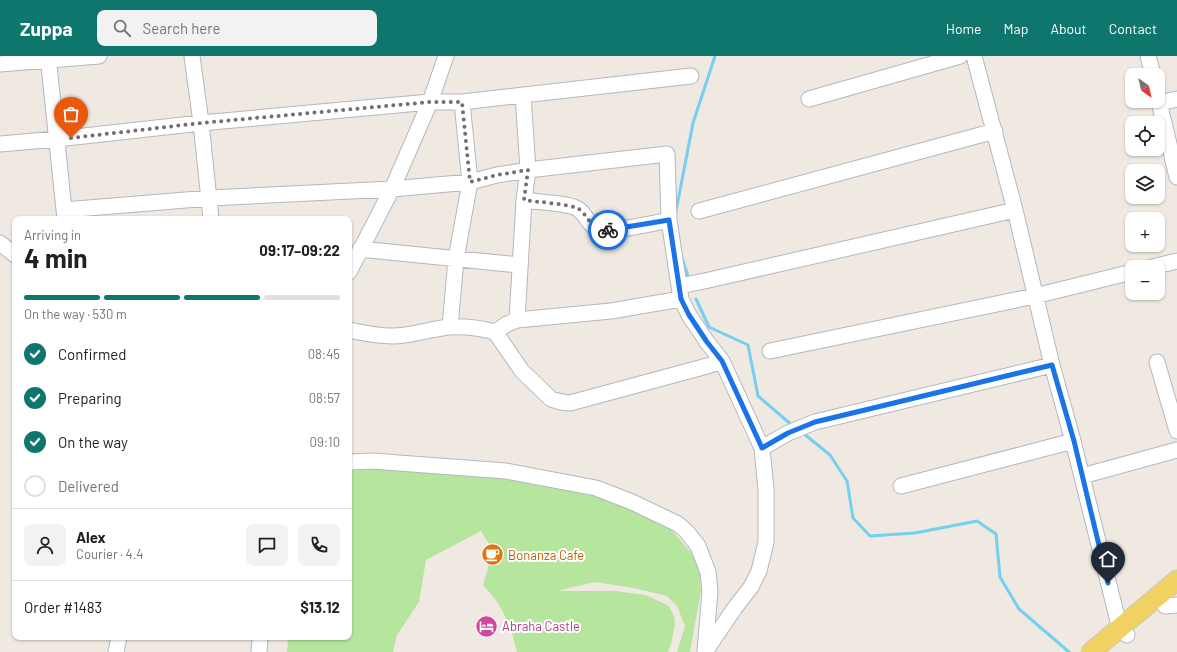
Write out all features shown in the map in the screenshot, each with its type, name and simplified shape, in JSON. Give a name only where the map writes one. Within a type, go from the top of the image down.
[{"type":"main road","points":[[1106,652],[1123,632],[1177,580]]},
{"type":"main road","points":[[1091,652],[1173,602]]},
{"type":"street","points":[[0,64],[48,58],[100,56]]},
{"type":"street","points":[[192,56],[210,198],[211,216]]},
{"type":"street","points":[[352,266],[392,189],[430,102],[446,56]]},
{"type":"street","points":[[809,99],[960,56]]},
{"type":"street","points":[[974,56],[1015,210],[1052,365],[1074,441],[1123,632]]},
{"type":"street","points":[[1148,56],[1151,68]]},
{"type":"street","points":[[48,58],[65,214],[210,198],[392,189],[470,182],[497,175],[528,170],[667,154],[669,220],[680,293],[689,315],[722,361],[762,448],[766,490],[766,542],[759,571],[751,587],[705,652]]},
{"type":"street","points":[[0,144],[201,123],[430,102],[462,102],[691,76]]},
{"type":"street","points":[[517,320],[519,265],[528,170],[523,95]]},
{"type":"street","points":[[1165,100],[1177,99]]},
{"type":"street","points":[[450,327],[456,258],[470,182],[462,102]]},
{"type":"street","points":[[1161,108],[1177,177]]},
{"type":"street","points":[[699,211],[995,131]]},
{"type":"street","points":[[524,200],[571,205],[579,209],[594,227],[602,230],[614,230],[669,220]]},
{"type":"street","points":[[495,332],[507,324],[517,320],[611,311],[680,293],[717,278],[1015,210]]},
{"type":"street","points":[[0,243],[12,253]]},
{"type":"street","points":[[360,249],[519,265]]},
{"type":"street","points":[[1165,264],[1177,261]]},
{"type":"street","points":[[770,352],[1035,296],[1125,274]]},
{"type":"street","points":[[352,331],[372,335],[391,336],[450,327],[480,328],[495,332],[522,371],[551,399],[570,403],[722,361]]},
{"type":"street","points":[[1157,362],[1177,431]]},
{"type":"street","points":[[762,448],[788,433],[810,424],[1052,365]]},
{"type":"street","points":[[901,486],[1074,441]]},
{"type":"street","points":[[1082,476],[1177,450]]},
{"type":"street","points":[[352,462],[372,461],[506,471],[596,488],[625,499],[678,524],[687,532],[698,546],[708,572],[710,591],[705,652]]},
{"type":"street","points":[[116,652],[118,640]]},
{"type":"street","points":[[259,652],[260,640]]},
{"type":"green space","points":[[352,468],[403,469],[455,475],[516,478],[609,499],[668,526],[699,562],[701,591],[690,652],[677,652],[685,626],[677,606],[667,596],[634,588],[595,582],[557,591],[615,591],[646,595],[669,606],[674,616],[675,625],[668,652],[517,652],[509,624],[501,608],[483,585],[493,551],[481,531],[426,560],[419,602],[397,635],[393,652],[287,652],[288,640],[352,640]]},
{"type":"waterway","points":[[676,211],[693,123],[715,56]]},
{"type":"waterway","points":[[682,258],[689,279]]},
{"type":"waterway","points":[[696,299],[709,327],[748,345],[758,396],[793,426]]},
{"type":"waterway","points":[[803,433],[830,455],[847,481],[853,518],[870,536],[915,533],[977,521],[996,534],[1000,577],[1019,609],[1069,652]]},
{"type":"way so far","points":[[71,138],[201,123],[430,102],[462,102],[470,182],[497,175],[528,170],[524,200],[571,205],[579,209],[594,227],[597,229],[608,230]]},
{"type":"place","name":"Bonanza Cafe","points":[[493,555]]},
{"type":"place","name":"Abraha Castle","points":[[487,626]]},
{"type":"route","points":[[608,230],[669,220],[681,299],[689,315],[722,361],[762,448],[788,433],[815,422],[1052,365],[1074,441],[1108,583]]}]
